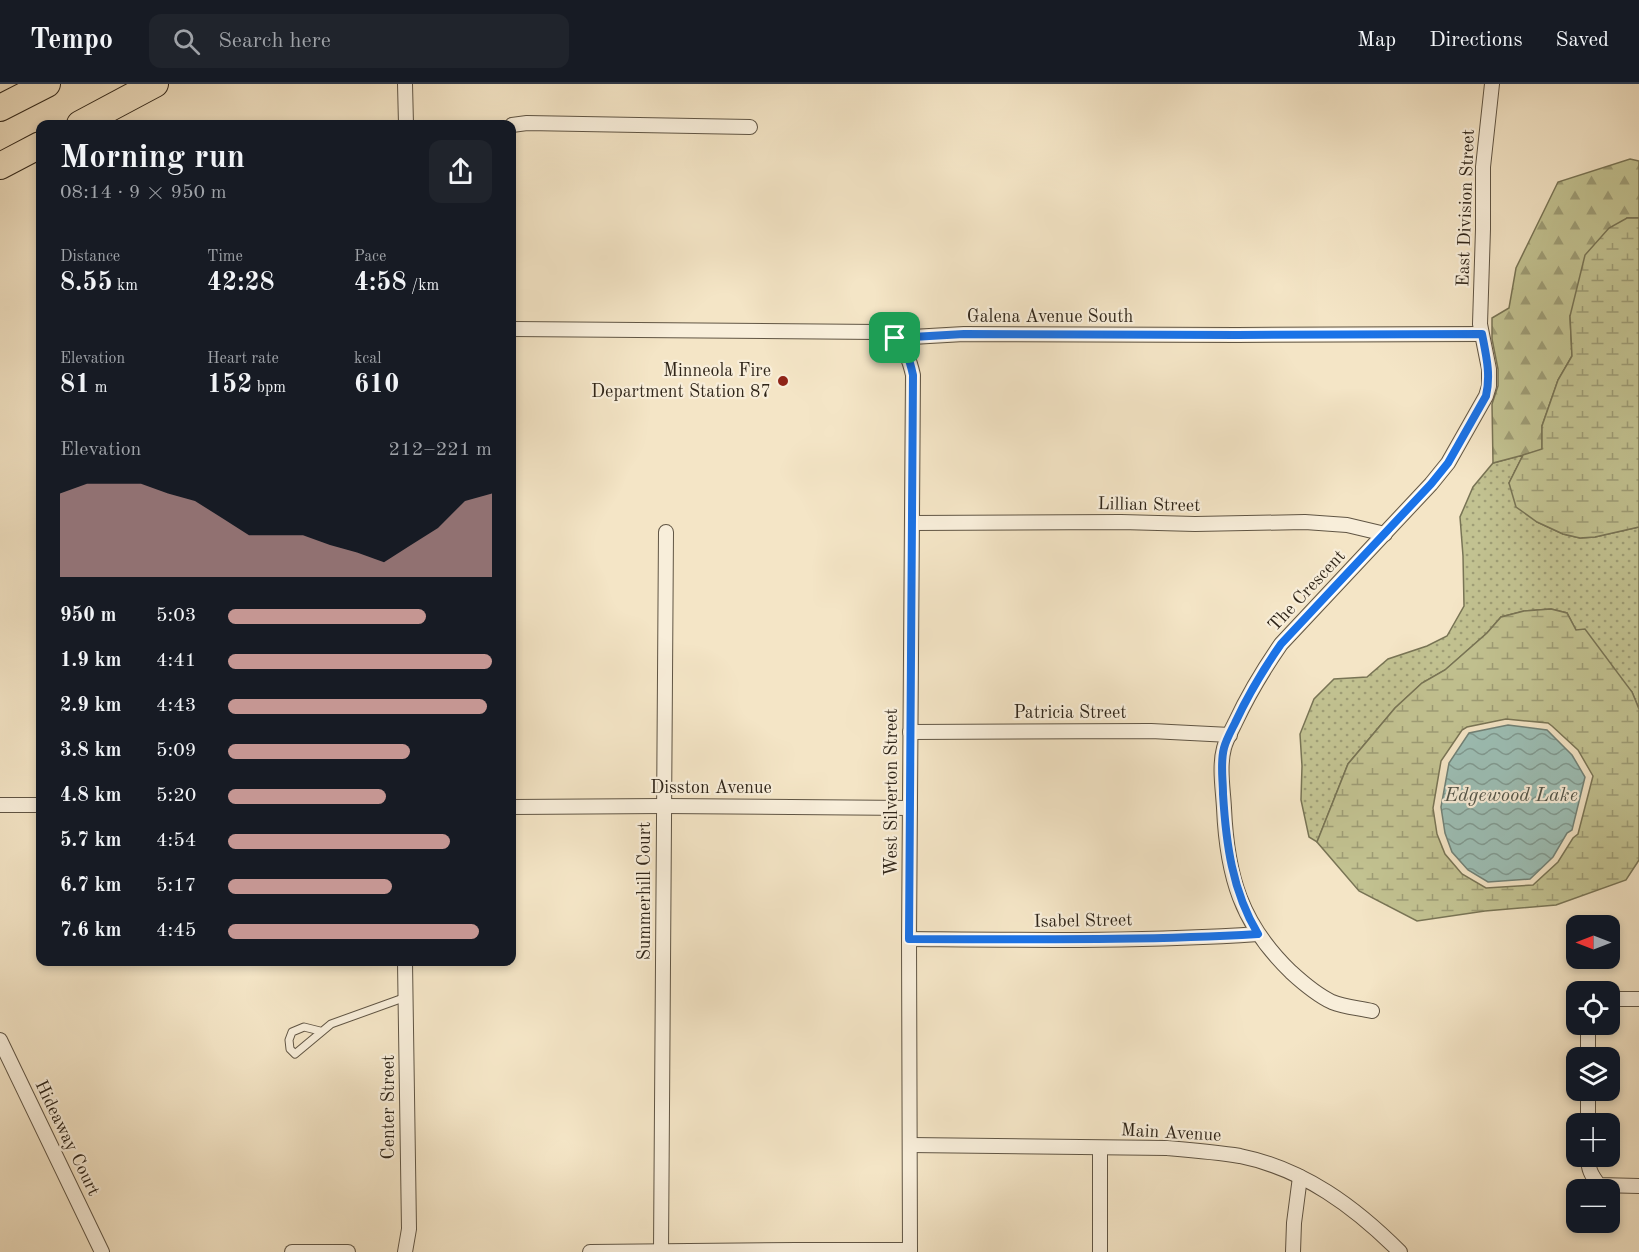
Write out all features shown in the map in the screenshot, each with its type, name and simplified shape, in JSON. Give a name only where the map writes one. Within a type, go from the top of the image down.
[{"type":"highway","points":[[88,120],[155,84]]},
{"type":"highway","points":[[0,108],[39,88]]},
{"type":"highway","points":[[4,164],[36,147]]},
{"type":"street","points":[[405,84],[406,120]]},
{"type":"street","name":"East Division Street","points":[[1482,334],[1480,324],[1483,167],[1492,84]]},
{"type":"street","points":[[516,124],[750,127]]},
{"type":"street","name":"Galena Avenue South","points":[[516,329],[879,332],[895,338],[964,334],[1482,334]]},
{"type":"street","name":"The Crescent","points":[[1372,1011],[1334,1003],[1319,995],[1277,958],[1248,917],[1239,897],[1230,863],[1225,823],[1222,760],[1224,746],[1262,671],[1281,644],[1385,534],[1448,463],[1486,396],[1489,369],[1482,334]]},
{"type":"street","name":"West Silverton Street","points":[[895,338],[906,350],[913,375],[909,939],[910,1251]]},
{"type":"street","name":"Lillian Street","points":[[912,522],[1195,524],[1305,522],[1347,525],[1385,534]]},
{"type":"street","name":"Summerhill Court","points":[[661,1251],[666,532]]},
{"type":"street","name":"Patricia Street","points":[[910,732],[1151,731],[1230,735]]},
{"type":"street","points":[[0,805],[36,805]]},
{"type":"street","name":"Disston Avenue","points":[[516,807],[910,808]]},
{"type":"street","name":"Isabel Street","points":[[909,939],[1070,940],[1258,934]]},
{"type":"street","name":"Center Street","points":[[405,966],[409,1229],[405,1252]]},
{"type":"street","points":[[1620,999],[1639,999]]},
{"type":"street","name":"Hideaway Court","points":[[0,1040],[102,1252]]},
{"type":"street","name":"Main Avenue","points":[[910,1145],[1167,1148],[1242,1157],[1265,1163],[1328,1191],[1380,1231],[1400,1252]]},
{"type":"street","points":[[1100,1148],[1100,1252]]},
{"type":"street","points":[[1588,1167],[1599,1185],[1639,1186]]},
{"type":"street","points":[[1293,1252],[1300,1177]]},
{"type":"street","points":[[591,1252],[910,1251]]},
{"type":"street","points":[[292,1252],[348,1252]]},
{"type":"lane","points":[[320,1032],[304,1027],[292,1032],[289,1040],[290,1049],[295,1054],[331,1024],[406,997]]},
{"type":"green space","points":[[1630,159],[1639,161],[1639,218],[1627,218],[1570,316],[1572,356],[1558,380],[1542,426],[1542,450],[1493,463],[1492,404],[1498,386],[1498,369],[1492,339],[1492,318],[1509,308],[1516,268],[1558,182]]},
{"type":"green space","points":[[1627,218],[1639,218],[1639,527],[1580,538],[1563,534],[1537,522],[1516,507],[1509,483],[1523,455],[1542,449],[1542,426],[1558,380],[1572,356],[1570,316],[1585,255],[1609,228]]},
{"type":"green space","points":[[1523,455],[1509,483],[1537,522],[1563,534],[1580,538],[1639,527],[1639,709],[1632,692],[1576,630],[1567,613],[1551,609],[1524,611],[1501,617],[1487,633],[1445,670],[1422,683],[1395,708],[1348,764],[1317,842],[1309,837],[1301,800],[1300,734],[1314,699],[1334,679],[1367,677],[1388,659],[1427,646],[1447,636],[1464,606],[1460,517],[1473,487],[1493,463]]},
{"type":"green space","points":[[1551,609],[1567,613],[1576,630],[1585,629],[1632,692],[1639,709],[1639,860],[1626,880],[1556,905],[1485,911],[1417,921],[1359,891],[1317,842],[1348,764],[1395,708],[1422,683],[1445,670],[1487,633],[1501,617],[1524,611]],"holes":[[[1506,719],[1548,723],[1578,750],[1593,776],[1578,834],[1558,862],[1533,885],[1486,888],[1462,874],[1445,854],[1437,834],[1433,808],[1441,761],[1462,730],[1467,727]]]},
{"type":"water","name":"Edgewood Lake","points":[[1508,725],[1547,730],[1572,755],[1585,777],[1572,830],[1567,833],[1553,857],[1530,879],[1488,882],[1468,870],[1452,852],[1445,833],[1441,807],[1449,763],[1469,733]]},
{"type":"place","name":"Minneola Fire Department Station 87","points":[[783,381]]},
{"type":"route","points":[[964,334],[1482,334],[1489,369],[1486,396],[1448,463],[1281,644],[1262,671],[1224,746],[1222,760],[1225,823],[1230,863],[1239,897],[1258,934],[1070,940],[909,939],[913,375],[906,350],[895,338],[964,334]]}]
